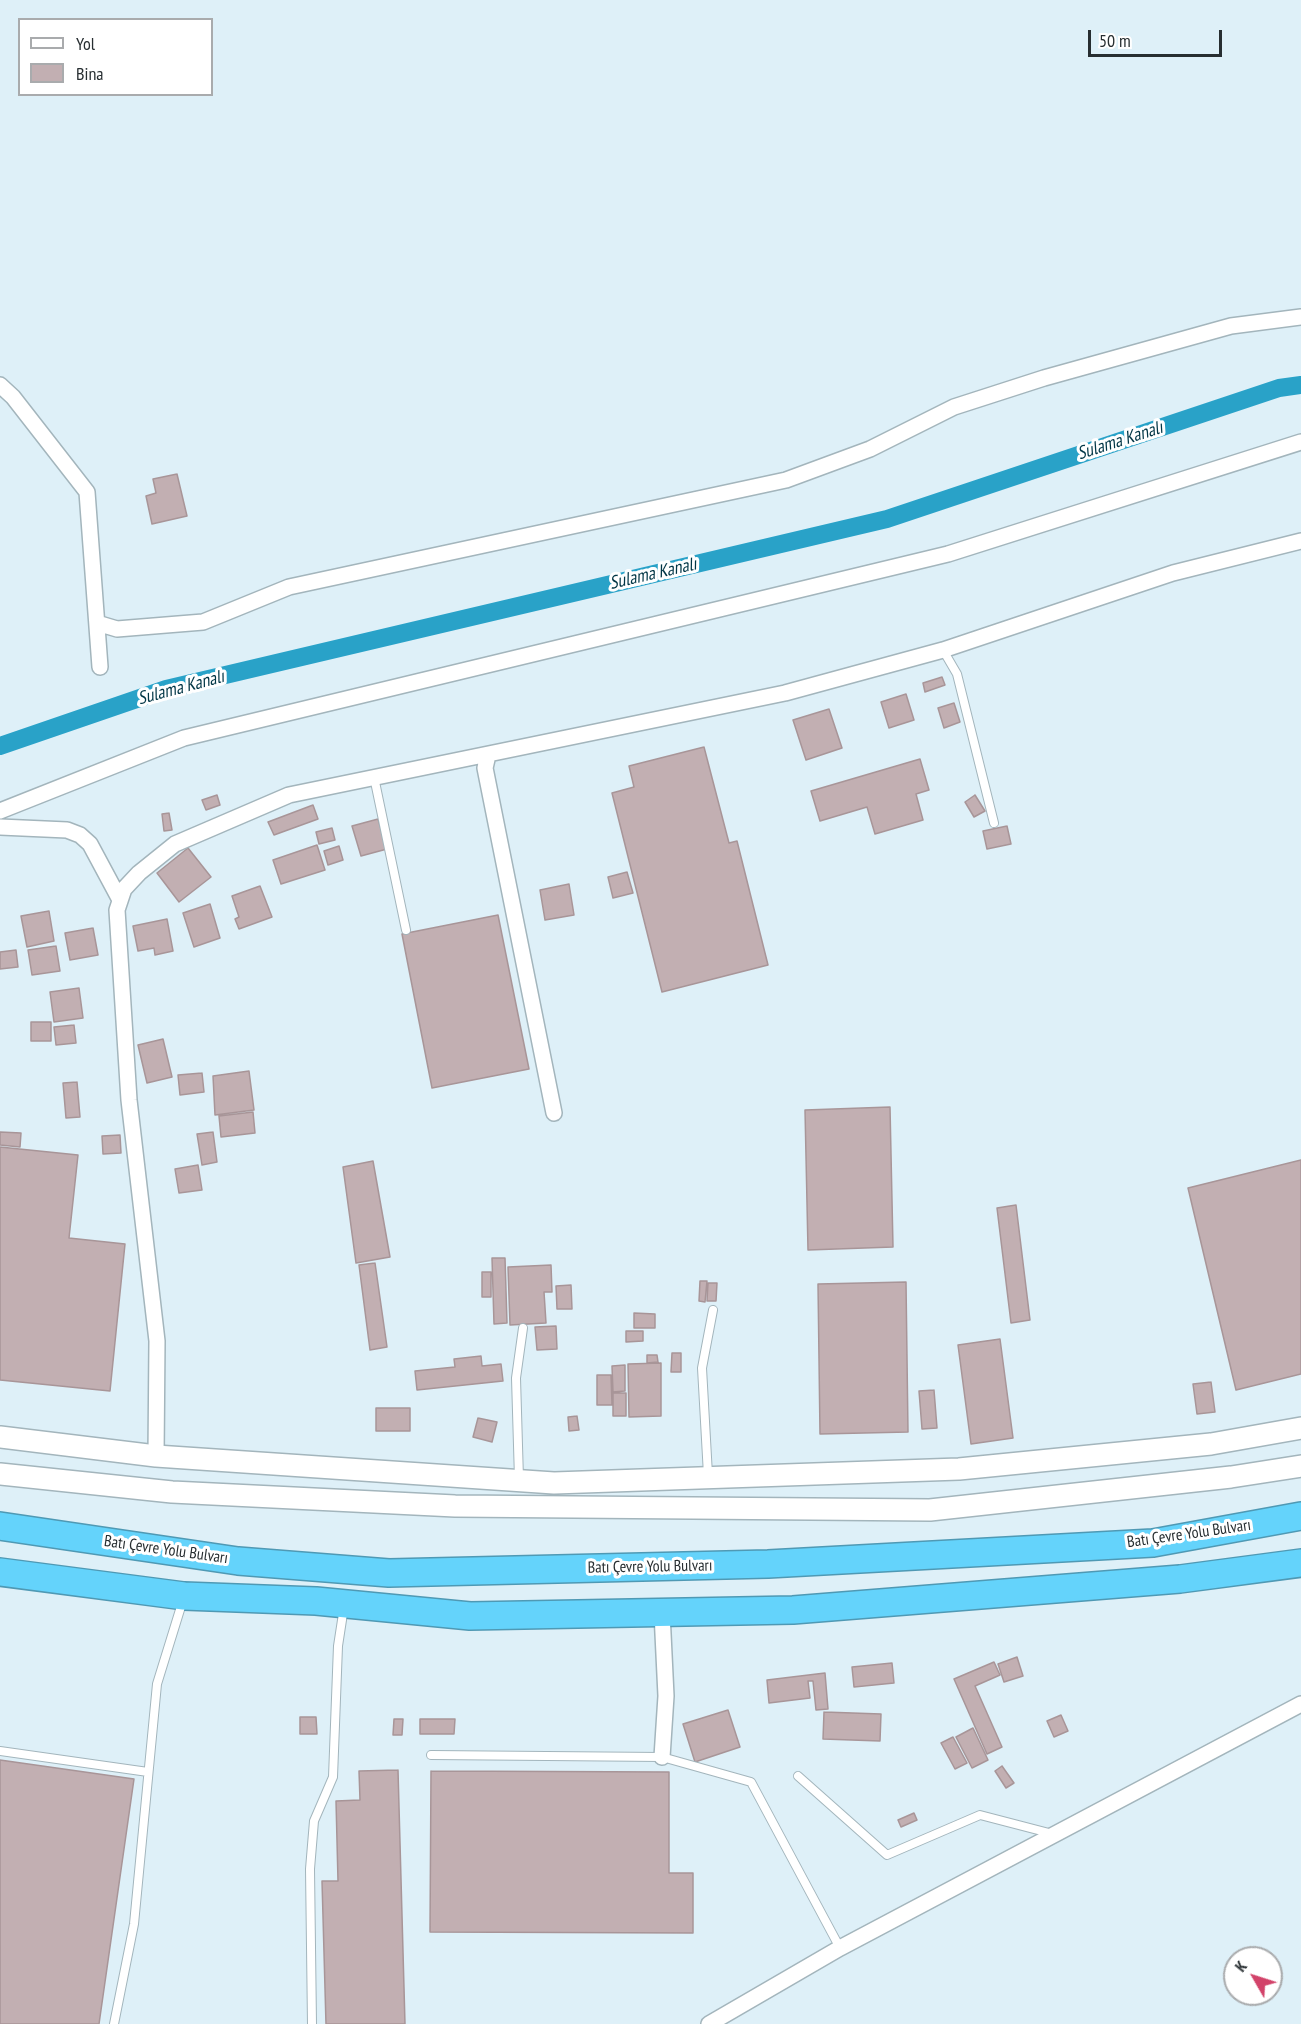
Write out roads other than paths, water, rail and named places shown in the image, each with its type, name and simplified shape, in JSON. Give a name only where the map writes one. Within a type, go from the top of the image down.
[{"type":"highway","name":"Batı Çevre Yolu Bulvarı","points":[[0,1526],[238,1561],[389,1573],[768,1564],[1154,1543],[1301,1516]]},
{"type":"highway","points":[[0,1572],[184,1596],[345,1604],[470,1616],[805,1609],[1180,1579],[1301,1563]]},
{"type":"main road","points":[[0,1437],[156,1456],[554,1483],[959,1469],[1211,1444],[1301,1428]]},
{"type":"main road","points":[[0,1474],[172,1492],[455,1506],[930,1510],[1231,1478],[1301,1466]]},
{"type":"street","points":[[97,623],[117,629],[203,622],[289,587],[786,480],[870,448],[954,407],[1044,378],[1232,326],[1301,317]]},
{"type":"street","points":[[0,385],[13,397],[87,492],[100,667]]},
{"type":"street","points":[[0,811],[184,738],[948,554],[1301,442]]},
{"type":"street","points":[[156,1456],[157,1341],[129,1100],[117,910],[123,889],[175,844],[289,795],[785,693],[943,650],[1173,573],[1301,541]]},
{"type":"street","points":[[488,755],[485,768],[554,1113]]},
{"type":"street","points":[[0,826],[59,829],[80,835],[90,843],[120,900]]},
{"type":"street","points":[[662,1613],[666,1696],[662,1757]]},
{"type":"street","points":[[709,2024],[840,1948],[1301,1704]]},
{"type":"lane","points":[[943,650],[957,674],[994,823]]},
{"type":"lane","points":[[374,776],[406,930]]},
{"type":"lane","points":[[709,1478],[702,1368],[713,1310]]},
{"type":"lane","points":[[519,1480],[516,1378],[523,1328]]},
{"type":"lane","points":[[114,2024],[134,1924],[157,1684],[184,1596]]},
{"type":"lane","points":[[312,2024],[310,1869],[315,1821],[333,1777],[338,1646],[345,1604]]},
{"type":"lane","points":[[0,1750],[148,1773]]},
{"type":"lane","points":[[431,1755],[662,1757],[752,1782],[840,1948]]},
{"type":"lane","points":[[798,1776],[887,1855],[980,1815],[1055,1835]]},
{"type":"waterway","name":"Sulama Kanalı","points":[[0,746],[166,689],[887,519],[1279,388],[1301,385]]}]
